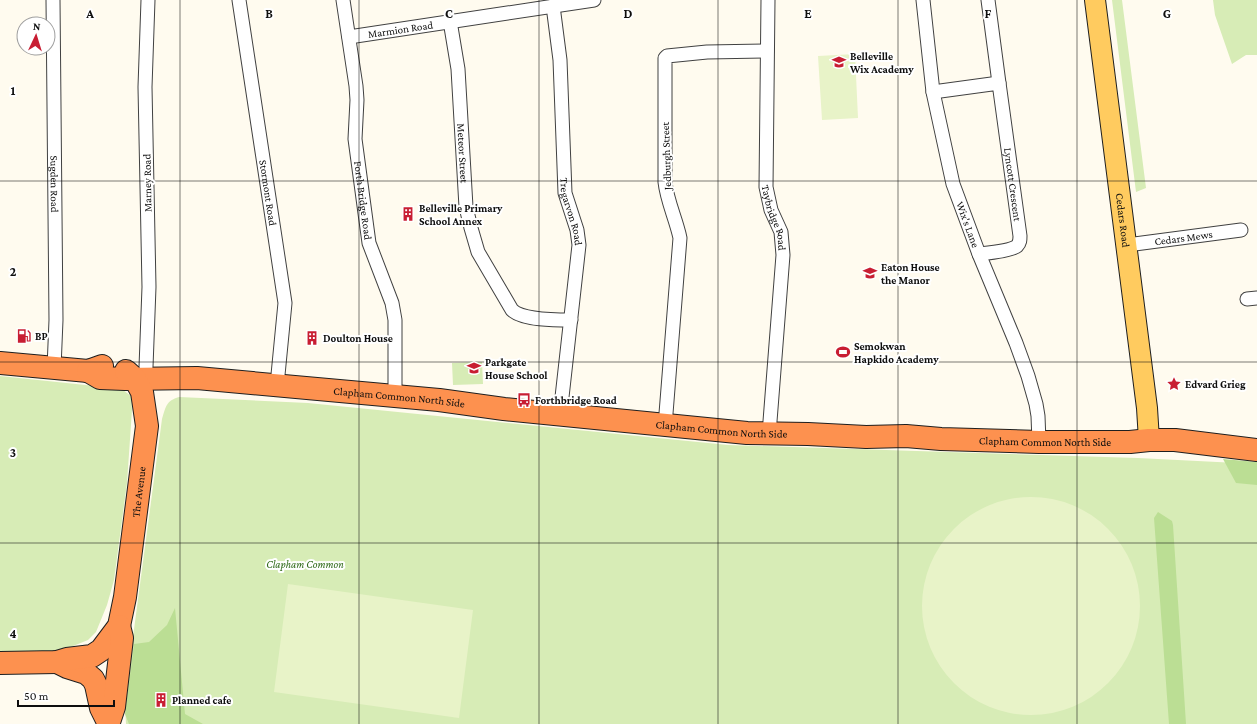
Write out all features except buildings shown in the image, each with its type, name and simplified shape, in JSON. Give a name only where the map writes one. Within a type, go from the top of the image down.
[{"type":"highway","points":[[0,363],[88,371],[102,366],[134,371]]},
{"type":"highway","name":"Clapham Common North Side","points":[[134,371],[188,378],[439,400],[504,409],[716,431],[866,437],[906,436],[941,439],[1039,442],[1130,442],[1149,440],[1184,441],[1257,450]]},
{"type":"highway","name":"The Avenue","points":[[119,626],[125,597],[147,426],[142,392],[134,371]]},
{"type":"highway","points":[[147,426],[159,395],[163,391],[179,387],[188,378]]},
{"type":"highway","points":[[0,663],[57,662],[67,659],[92,656],[101,650],[119,626]]},
{"type":"highway","points":[[109,723],[114,708],[122,638],[119,626]]},
{"type":"highway","points":[[57,662],[86,673],[93,679],[96,685],[101,708],[109,723]]},
{"type":"main road","name":"Cedars Road","points":[[1095,0],[1127,245],[1147,408],[1149,440]]},
{"type":"street","name":"Sugden Road","points":[[53,0],[56,320],[54,368]]},
{"type":"street","name":"Marney Road","points":[[134,371],[149,287],[145,88],[148,0]]},
{"type":"street","name":"Stormont Road","points":[[239,0],[285,303],[277,385]]},
{"type":"street","name":"Forth Bridge Road","points":[[343,0],[357,100],[355,139],[369,243],[392,303],[395,320],[395,397]]},
{"type":"street","name":"Marmion Road","points":[[349,37],[594,0]]},
{"type":"street","name":"Taybridge Road","points":[[768,0],[766,187],[771,210],[781,232],[783,255],[769,434]]},
{"type":"street","name":"Wix's Lane","points":[[923,0],[933,92],[953,184],[979,254],[1028,376],[1036,404],[1039,442]]},
{"type":"street","name":"Lyncott Crescent","points":[[979,254],[1013,248],[1020,242],[988,0]]},
{"type":"street","name":"Tregarvon Road","points":[[553,6],[560,60],[565,193],[578,237],[571,320],[560,415]]},
{"type":"street","name":"Meteor Street","points":[[450,21],[458,69],[466,207],[478,252],[512,310],[516,313],[532,317],[571,320]]},
{"type":"street","name":"Jedburgh Street","points":[[665,426],[680,238],[678,227],[666,193],[665,182],[665,58],[667,56],[707,52],[767,51]]},
{"type":"street","points":[[933,92],[998,83]]},
{"type":"street","name":"Cedars Mews","points":[[1127,245],[1241,230]]},
{"type":"green space","points":[[1112,0],[1122,0],[1146,188],[1136,192]]},
{"type":"green space","points":[[1213,0],[1257,0],[1257,55],[1246,55],[1232,64],[1215,15]]},
{"type":"green space","points":[[855,54],[858,118],[822,120],[818,56]]},
{"type":"green space","points":[[482,362],[483,384],[453,385],[452,363]]},
{"type":"green space","points":[[0,376],[114,388],[123,390],[131,396],[132,410],[127,483],[114,580],[107,605],[96,632],[88,640],[55,651],[0,652]]},
{"type":"green space","name":"Clapham Common","points":[[179,397],[308,403],[728,445],[1138,458],[1257,464],[1257,724],[126,724],[125,706],[129,667],[162,419],[169,402]]},
{"type":"green space","points":[[1223,459],[1257,462],[1257,485],[1236,483]]},
{"type":"green space","points":[[1031,497],[1052,499],[1073,506],[1082,510],[1108,529],[1127,555],[1131,564],[1138,585],[1140,606],[1138,627],[1131,648],[1127,657],[1108,683],[1082,702],[1073,706],[1052,713],[1031,715],[1010,713],[989,706],[980,702],[954,683],[935,657],[931,648],[924,627],[922,606],[924,585],[931,564],[935,555],[954,529],[980,510],[989,506],[1010,499]]},
{"type":"green space","points":[[1158,512],[1172,521],[1173,525],[1186,724],[1169,724],[1154,518]]},
{"type":"green space","points":[[288,584],[473,610],[459,718],[274,692]]},
{"type":"green space","points":[[175,608],[185,714],[203,724],[129,724],[125,714],[134,644],[149,642],[167,625]]},
{"type":"place","name":"Belleville Wix Academy","points":[[839,62]]},
{"type":"place","name":"Belleville Primary School Annex","points":[[408,214]]},
{"type":"place","name":"Eaton House the Manor","points":[[870,273]]},
{"type":"place","name":"BP","points":[[24,336]]},
{"type":"place","name":"Doulton House","points":[[312,338]]},
{"type":"place","name":"Semokwan Hapkido Academy","points":[[843,352]]},
{"type":"place","name":"Parkgate House School","points":[[474,368]]},
{"type":"place","name":"Edvard Grieg","points":[[1174,384]]},
{"type":"place","name":"Forthbridge Road","points":[[524,400]]},
{"type":"place","name":"Planned cafe","points":[[161,700]]}]
